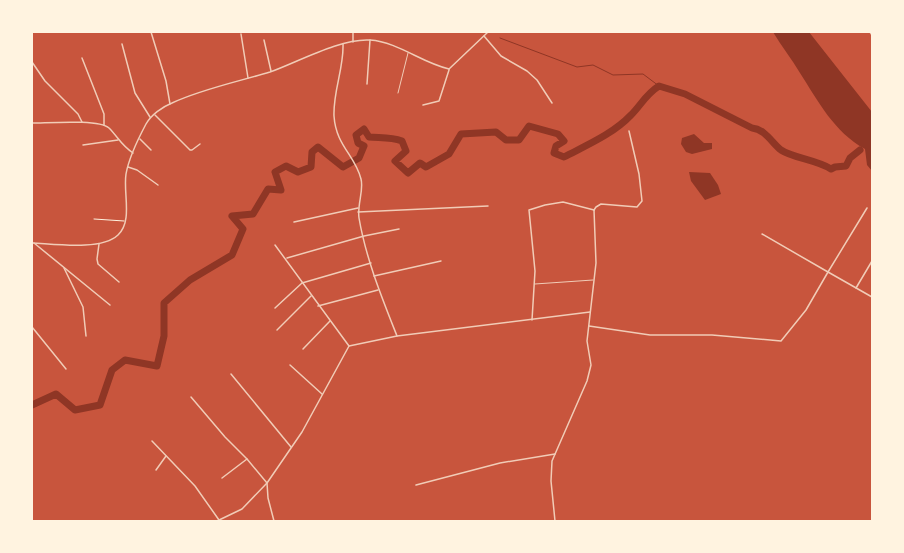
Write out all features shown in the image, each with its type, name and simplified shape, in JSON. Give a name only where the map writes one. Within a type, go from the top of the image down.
[{"type":"street","points":[[151,32],[166,81],[170,104]]},
{"type":"street","points":[[353,32],[353,42]]},
{"type":"street","points":[[423,105],[439,101],[449,69],[488,32]]},
{"type":"street","points":[[242,34],[248,78]]},
{"type":"street","points":[[484,36],[502,56],[527,71],[538,80],[552,103]]},
{"type":"street","points":[[264,40],[271,71]]},
{"type":"street","points":[[367,84],[370,40]]},
{"type":"street","points":[[33,243],[99,244],[113,239],[119,234],[126,221],[125,188],[128,167],[133,153],[150,118],[170,104],[271,71],[343,44],[353,42],[370,40],[449,69]]},
{"type":"street","points":[[122,44],[135,93],[150,118]]},
{"type":"street","points":[[343,44],[334,109],[337,135],[342,146],[358,171],[362,183],[358,212],[374,276],[397,336]]},
{"type":"street","points":[[82,58],[104,114],[104,125]]},
{"type":"street","points":[[32,62],[44,81],[78,114],[82,122]]},
{"type":"street","points":[[154,114],[190,150],[200,144]]},
{"type":"street","points":[[32,122],[82,122],[104,125],[109,128],[118,140],[133,153]]},
{"type":"street","points":[[555,521],[551,474],[552,461],[587,381],[591,365],[587,341],[596,263],[594,210],[598,205],[604,204],[637,207],[642,201],[639,174],[629,131]]},
{"type":"street","points":[[140,139],[151,150]]},
{"type":"street","points":[[83,145],[118,140]]},
{"type":"street","points":[[128,167],[136,170],[158,186]]},
{"type":"street","points":[[532,320],[535,284],[530,209],[563,202],[594,210]]},
{"type":"street","points":[[358,212],[488,206]]},
{"type":"street","points":[[294,222],[358,208]]},
{"type":"street","points":[[589,326],[650,335],[712,335],[781,340],[806,310],[867,208]]},
{"type":"street","points":[[286,259],[364,236],[399,229]]},
{"type":"street","points":[[762,234],[872,297]]},
{"type":"street","points":[[33,243],[64,268],[74,274],[110,305]]},
{"type":"street","points":[[99,244],[98,264],[119,282]]},
{"type":"street","points":[[275,245],[318,306],[349,346]]},
{"type":"street","points":[[374,276],[441,261]]},
{"type":"street","points":[[856,288],[872,261]]},
{"type":"street","points":[[275,308],[302,283],[371,263]]},
{"type":"street","points":[[64,268],[83,307],[86,336]]},
{"type":"street","points":[[318,306],[379,290]]},
{"type":"street","points":[[277,330],[311,296]]},
{"type":"street","points":[[152,441],[195,486],[218,521],[242,509],[267,484],[302,432],[349,346],[397,336],[590,312]]},
{"type":"street","points":[[303,348],[330,321]]},
{"type":"street","points":[[32,327],[66,369]]},
{"type":"street","points":[[290,365],[322,394]]},
{"type":"street","points":[[230,374],[291,447]]},
{"type":"street","points":[[191,397],[225,438],[246,459],[267,484],[268,498],[274,521]]},
{"type":"street","points":[[416,485],[500,463],[556,453]]},
{"type":"street","points":[[156,470],[166,456]]},
{"type":"street","points":[[222,478],[246,459]]},
{"type":"lane","points":[[398,93],[408,53]]},
{"type":"lane","points":[[535,284],[594,280]]},
{"type":"path","points":[[94,219],[126,221]]},
{"type":"shaded area","points":[[773,32],[809,32],[872,112],[872,171],[867,165],[865,149],[844,134],[820,105]]},
{"type":"shaded area","points":[[694,134],[704,143],[712,143],[712,149],[692,154],[686,152],[681,144],[682,138]]},
{"type":"shaded area","points":[[689,172],[710,173],[718,185],[721,194],[705,200],[691,181]]},
{"type":"waterway","points":[[500,38],[577,67],[593,65],[613,75],[643,74],[659,86]]},
{"type":"waterway","points":[[32,405],[56,394],[75,410],[100,405],[112,370],[125,360],[157,366],[164,336],[164,303],[190,280],[232,255],[243,229],[232,216],[253,214],[268,189],[281,190],[275,172],[286,166],[298,172],[311,167],[312,152],[318,147],[343,167],[359,158],[364,146],[358,143],[356,135],[364,129],[369,137],[390,138],[402,141],[406,151],[395,161],[408,173],[420,163],[426,167],[449,154],[461,134],[496,132],[506,140],[519,140],[529,126],[558,134],[564,141],[556,146],[554,153],[564,157],[599,139],[616,128],[624,122],[651,92],[659,86],[685,94],[752,128],[761,131],[786,153],[819,163],[831,169],[846,166],[850,158],[860,150]]}]
